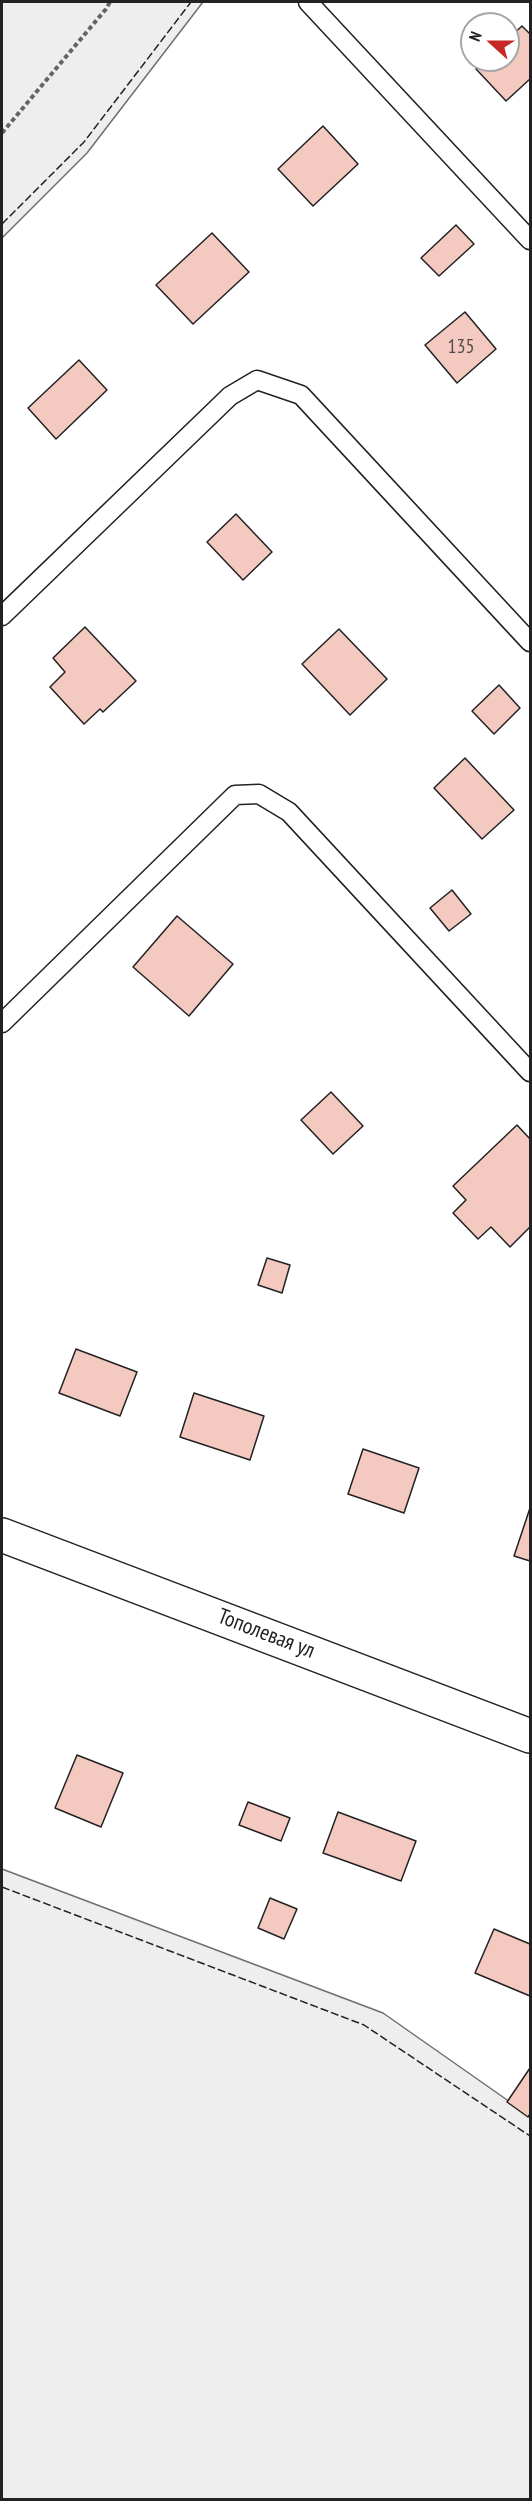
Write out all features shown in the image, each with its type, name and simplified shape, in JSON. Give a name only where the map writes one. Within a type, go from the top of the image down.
[{"type":"street","name":"Тополевая ул","points":[[2,1535],[531,1736]]},
{"type":"lane","points":[[308,2],[531,240]]},
{"type":"lane","points":[[2,616],[230,396],[257,380],[301,394],[531,642]]},
{"type":"lane","points":[[2,1023],[235,795],[259,794],[288,812],[531,1072]]},
{"type":"path","points":[[2,133],[110,2]]},
{"type":"shaded area","points":[[2,2],[203,2],[87,153],[2,238]]},
{"type":"shaded area","points":[[2,1869],[383,2013],[530,2116],[530,2499],[2,2499]]},
{"type":"building","points":[[522,26],[530,34],[530,79],[506,101],[479,72],[520,72],[520,28]]},
{"type":"building","points":[[323,126],[358,164],[313,206],[278,169]]},
{"type":"building","points":[[456,225],[474,244],[439,276],[421,258]]},
{"type":"building","points":[[212,233],[249,272],[193,324],[156,285]]},
{"type":"building","points":[[465,312],[496,349],[457,383],[425,345]]},
{"type":"building","points":[[79,360],[107,390],[56,439],[28,408]]},
{"type":"building","points":[[236,514],[272,552],[243,580],[207,542]]},
{"type":"building","points":[[85,627],[136,681],[103,712],[100,709],[84,724],[50,687],[65,672],[53,658]]},
{"type":"building","points":[[339,629],[387,679],[350,715],[302,664]]},
{"type":"building","points":[[499,685],[520,708],[494,734],[472,711]]},
{"type":"building","points":[[465,758],[514,810],[482,839],[434,788]]},
{"type":"building","points":[[452,890],[471,914],[449,931],[430,908]]},
{"type":"building","points":[[177,916],[233,964],[189,1016],[133,967]]},
{"type":"building","points":[[331,1092],[363,1126],[333,1154],[301,1120]]},
{"type":"building","points":[[517,1125],[530,1139],[530,1227],[510,1247],[491,1227],[478,1239],[453,1213],[466,1200],[453,1186]]},
{"type":"building","points":[[267,1258],[290,1265],[282,1293],[258,1285]]},
{"type":"building","points":[[76,1349],[137,1372],[120,1416],[59,1393]]},
{"type":"building","points":[[194,1393],[264,1416],[250,1460],[180,1437]]},
{"type":"building","points":[[363,1449],[419,1468],[404,1513],[348,1494]]},
{"type":"building","points":[[530,1508],[530,1561],[514,1556]]},
{"type":"building","points":[[77,1755],[123,1773],[101,1827],[55,1808]]},
{"type":"building","points":[[248,1802],[290,1818],[281,1841],[239,1825]]},
{"type":"building","points":[[338,1812],[416,1841],[401,1881],[323,1853]]},
{"type":"building","points":[[270,1898],[297,1909],[284,1939],[258,1928]]},
{"type":"building","points":[[494,1929],[530,1944],[530,1996],[475,1973]]},
{"type":"building","points":[[530,2068],[530,2114],[528,2117],[507,2102]]},
{"type":"fence","points":[[2,224],[84,142],[191,2]]},
{"type":"fence","points":[[2,1887],[364,2025],[530,2136]]}]
